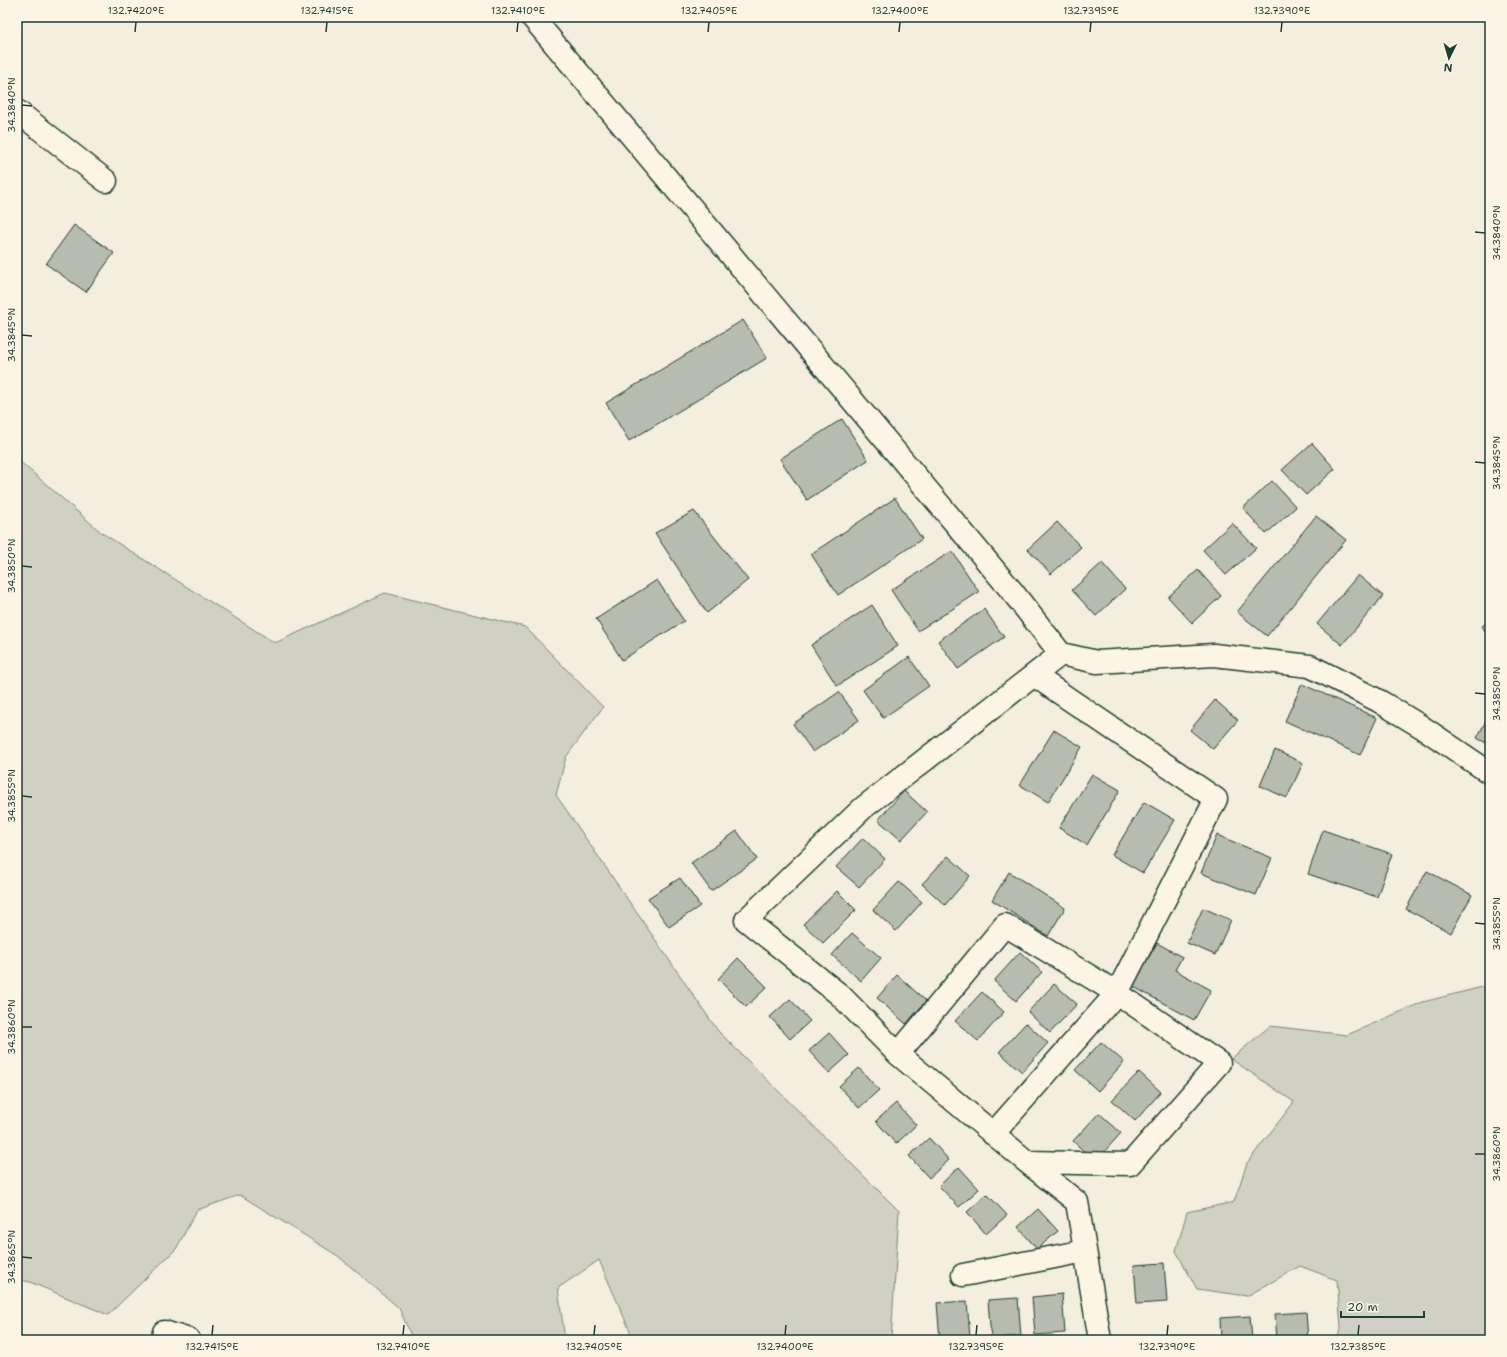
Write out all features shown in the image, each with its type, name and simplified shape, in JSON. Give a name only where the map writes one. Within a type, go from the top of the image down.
[{"type":"street","points":[[532,17],[1012,590],[1061,654],[1097,662],[1214,655],[1310,666],[1379,701],[1422,727],[1490,774]]},
{"type":"street","points":[[17,111],[106,181]]},
{"type":"street","points":[[1061,654],[863,808],[746,920],[840,995],[898,1054],[1077,1202],[1100,1340]]},
{"type":"street","points":[[993,1134],[1117,993],[1216,799],[1034,676]]},
{"type":"street","points":[[898,1054],[1005,925],[1117,993],[1219,1064],[1130,1164],[1027,1162]]},
{"type":"street","points":[[963,1275],[1085,1251]]},
{"type":"street","points":[[162,1340],[164,1332],[189,1340]]},
{"type":"shaded area","points":[[17,459],[102,533],[275,643],[385,593],[525,627],[603,707],[566,757],[556,795],[718,1031],[899,1211],[891,1340],[634,1340],[599,1260],[558,1288],[565,1340],[413,1340],[399,1308],[338,1256],[240,1195],[197,1210],[176,1249],[108,1315],[30,1282],[17,1279]]},
{"type":"shaded area","points":[[1490,985],[1490,1340],[1337,1340],[1341,1326],[1337,1280],[1300,1266],[1247,1296],[1197,1289],[1176,1251],[1187,1212],[1234,1202],[1247,1163],[1294,1102],[1231,1059],[1270,1026],[1347,1035],[1423,1002]]},
{"type":"building","points":[[74,225],[114,253],[86,292],[46,264]]},
{"type":"building","points":[[743,320],[767,358],[629,441],[606,403]]},
{"type":"building","points":[[842,419],[868,460],[807,500],[780,459]]},
{"type":"building","points":[[1312,443],[1335,469],[1306,495],[1282,470]]},
{"type":"building","points":[[1272,481],[1296,507],[1266,534],[1243,508]]},
{"type":"building","points":[[895,498],[922,539],[838,595],[811,554]]},
{"type":"building","points":[[694,511],[748,580],[707,613],[655,533]]},
{"type":"building","points":[[1316,516],[1346,540],[1267,636],[1237,612]]},
{"type":"building","points":[[1057,522],[1081,547],[1051,574],[1028,549]]},
{"type":"building","points":[[1232,523],[1256,548],[1226,575],[1203,550]]},
{"type":"building","points":[[952,551],[979,592],[918,631],[891,590]]},
{"type":"building","points":[[1102,563],[1125,589],[1096,616],[1072,590]]},
{"type":"building","points":[[1198,570],[1221,596],[1192,623],[1168,597]]},
{"type":"building","points":[[1358,575],[1383,596],[1342,645],[1317,624]]},
{"type":"building","points":[[657,580],[684,621],[622,660],[596,619]]},
{"type":"building","points":[[872,605],[898,646],[837,686],[811,645]]},
{"type":"building","points":[[984,609],[1004,637],[958,669],[938,641]]},
{"type":"building","points":[[1490,621],[1490,639],[1482,626]]},
{"type":"building","points":[[909,657],[929,686],[883,718],[863,690]]},
{"type":"building","points":[[1302,684],[1377,718],[1360,755],[1285,721]]},
{"type":"building","points":[[839,692],[859,720],[813,752],[793,724]]},
{"type":"building","points":[[1215,700],[1238,720],[1213,749],[1190,730]]},
{"type":"building","points":[[1490,713],[1490,745],[1477,738]]},
{"type":"building","points":[[1054,730],[1082,747],[1048,802],[1020,785]]},
{"type":"building","points":[[1275,750],[1303,763],[1287,798],[1260,786]]},
{"type":"building","points":[[1092,774],[1120,790],[1087,845],[1059,828]]},
{"type":"building","points":[[904,791],[927,812],[901,840],[878,820]]},
{"type":"building","points":[[1144,802],[1175,820],[1143,873],[1112,855]]},
{"type":"building","points":[[1323,830],[1392,854],[1377,897],[1308,874]]},
{"type":"building","points":[[737,831],[757,859],[711,891],[691,863]]},
{"type":"building","points":[[1217,835],[1272,858],[1256,895],[1201,873]]},
{"type":"building","points":[[863,838],[885,859],[859,887],[836,867]]},
{"type":"building","points":[[948,856],[970,876],[945,905],[922,884]]},
{"type":"building","points":[[1427,871],[1472,895],[1451,933],[1406,909]]},
{"type":"building","points":[[1009,872],[1065,908],[1048,936],[992,900]]},
{"type":"building","points":[[680,878],[700,906],[669,927],[648,898]]},
{"type":"building","points":[[899,882],[922,902],[896,931],[873,910]]},
{"type":"building","points":[[837,891],[856,910],[823,943],[803,924]]},
{"type":"building","points":[[1203,908],[1231,920],[1215,955],[1187,943]]},
{"type":"building","points":[[852,933],[881,958],[861,981],[832,955]]},
{"type":"building","points":[[1157,943],[1182,957],[1175,970],[1211,990],[1194,1020],[1132,986]]},
{"type":"building","points":[[1020,952],[1042,972],[1016,1001],[994,981]]},
{"type":"building","points":[[738,958],[767,987],[746,1007],[718,979]]},
{"type":"building","points":[[897,975],[926,1001],[906,1024],[877,998]]},
{"type":"building","points":[[1054,984],[1077,1004],[1050,1033],[1028,1012]]},
{"type":"building","points":[[982,992],[1004,1012],[978,1041],[955,1021]]},
{"type":"building","points":[[790,999],[810,1021],[790,1039],[770,1017]]},
{"type":"building","points":[[1026,1023],[1048,1043],[1022,1072],[999,1052]]},
{"type":"building","points":[[829,1033],[849,1055],[829,1073],[809,1051]]},
{"type":"building","points":[[1101,1042],[1124,1062],[1098,1091],[1075,1070]]},
{"type":"building","points":[[859,1068],[879,1090],[859,1108],[839,1086]]},
{"type":"building","points":[[1139,1072],[1161,1092],[1135,1121],[1112,1100]]},
{"type":"building","points":[[896,1103],[916,1125],[896,1144],[876,1121]]},
{"type":"building","points":[[1099,1113],[1121,1133],[1095,1162],[1073,1141]]},
{"type":"building","points":[[929,1138],[949,1160],[929,1178],[909,1156]]},
{"type":"building","points":[[959,1167],[979,1189],[959,1207],[939,1186]]},
{"type":"building","points":[[987,1194],[1007,1215],[986,1234],[967,1212]]},
{"type":"building","points":[[1038,1209],[1058,1231],[1037,1249],[1018,1227]]},
{"type":"building","points":[[1164,1263],[1167,1302],[1137,1304],[1134,1265]]},
{"type":"building","points":[[1062,1294],[1065,1333],[1035,1335],[1032,1297]]},
{"type":"building","points":[[1018,1298],[1021,1336],[991,1338],[988,1300]]},
{"type":"building","points":[[967,1301],[970,1339],[940,1340],[937,1303]]},
{"type":"building","points":[[1306,1312],[1308,1340],[1277,1340],[1275,1314]]},
{"type":"building","points":[[1250,1316],[1252,1340],[1221,1340],[1220,1318]]}]
